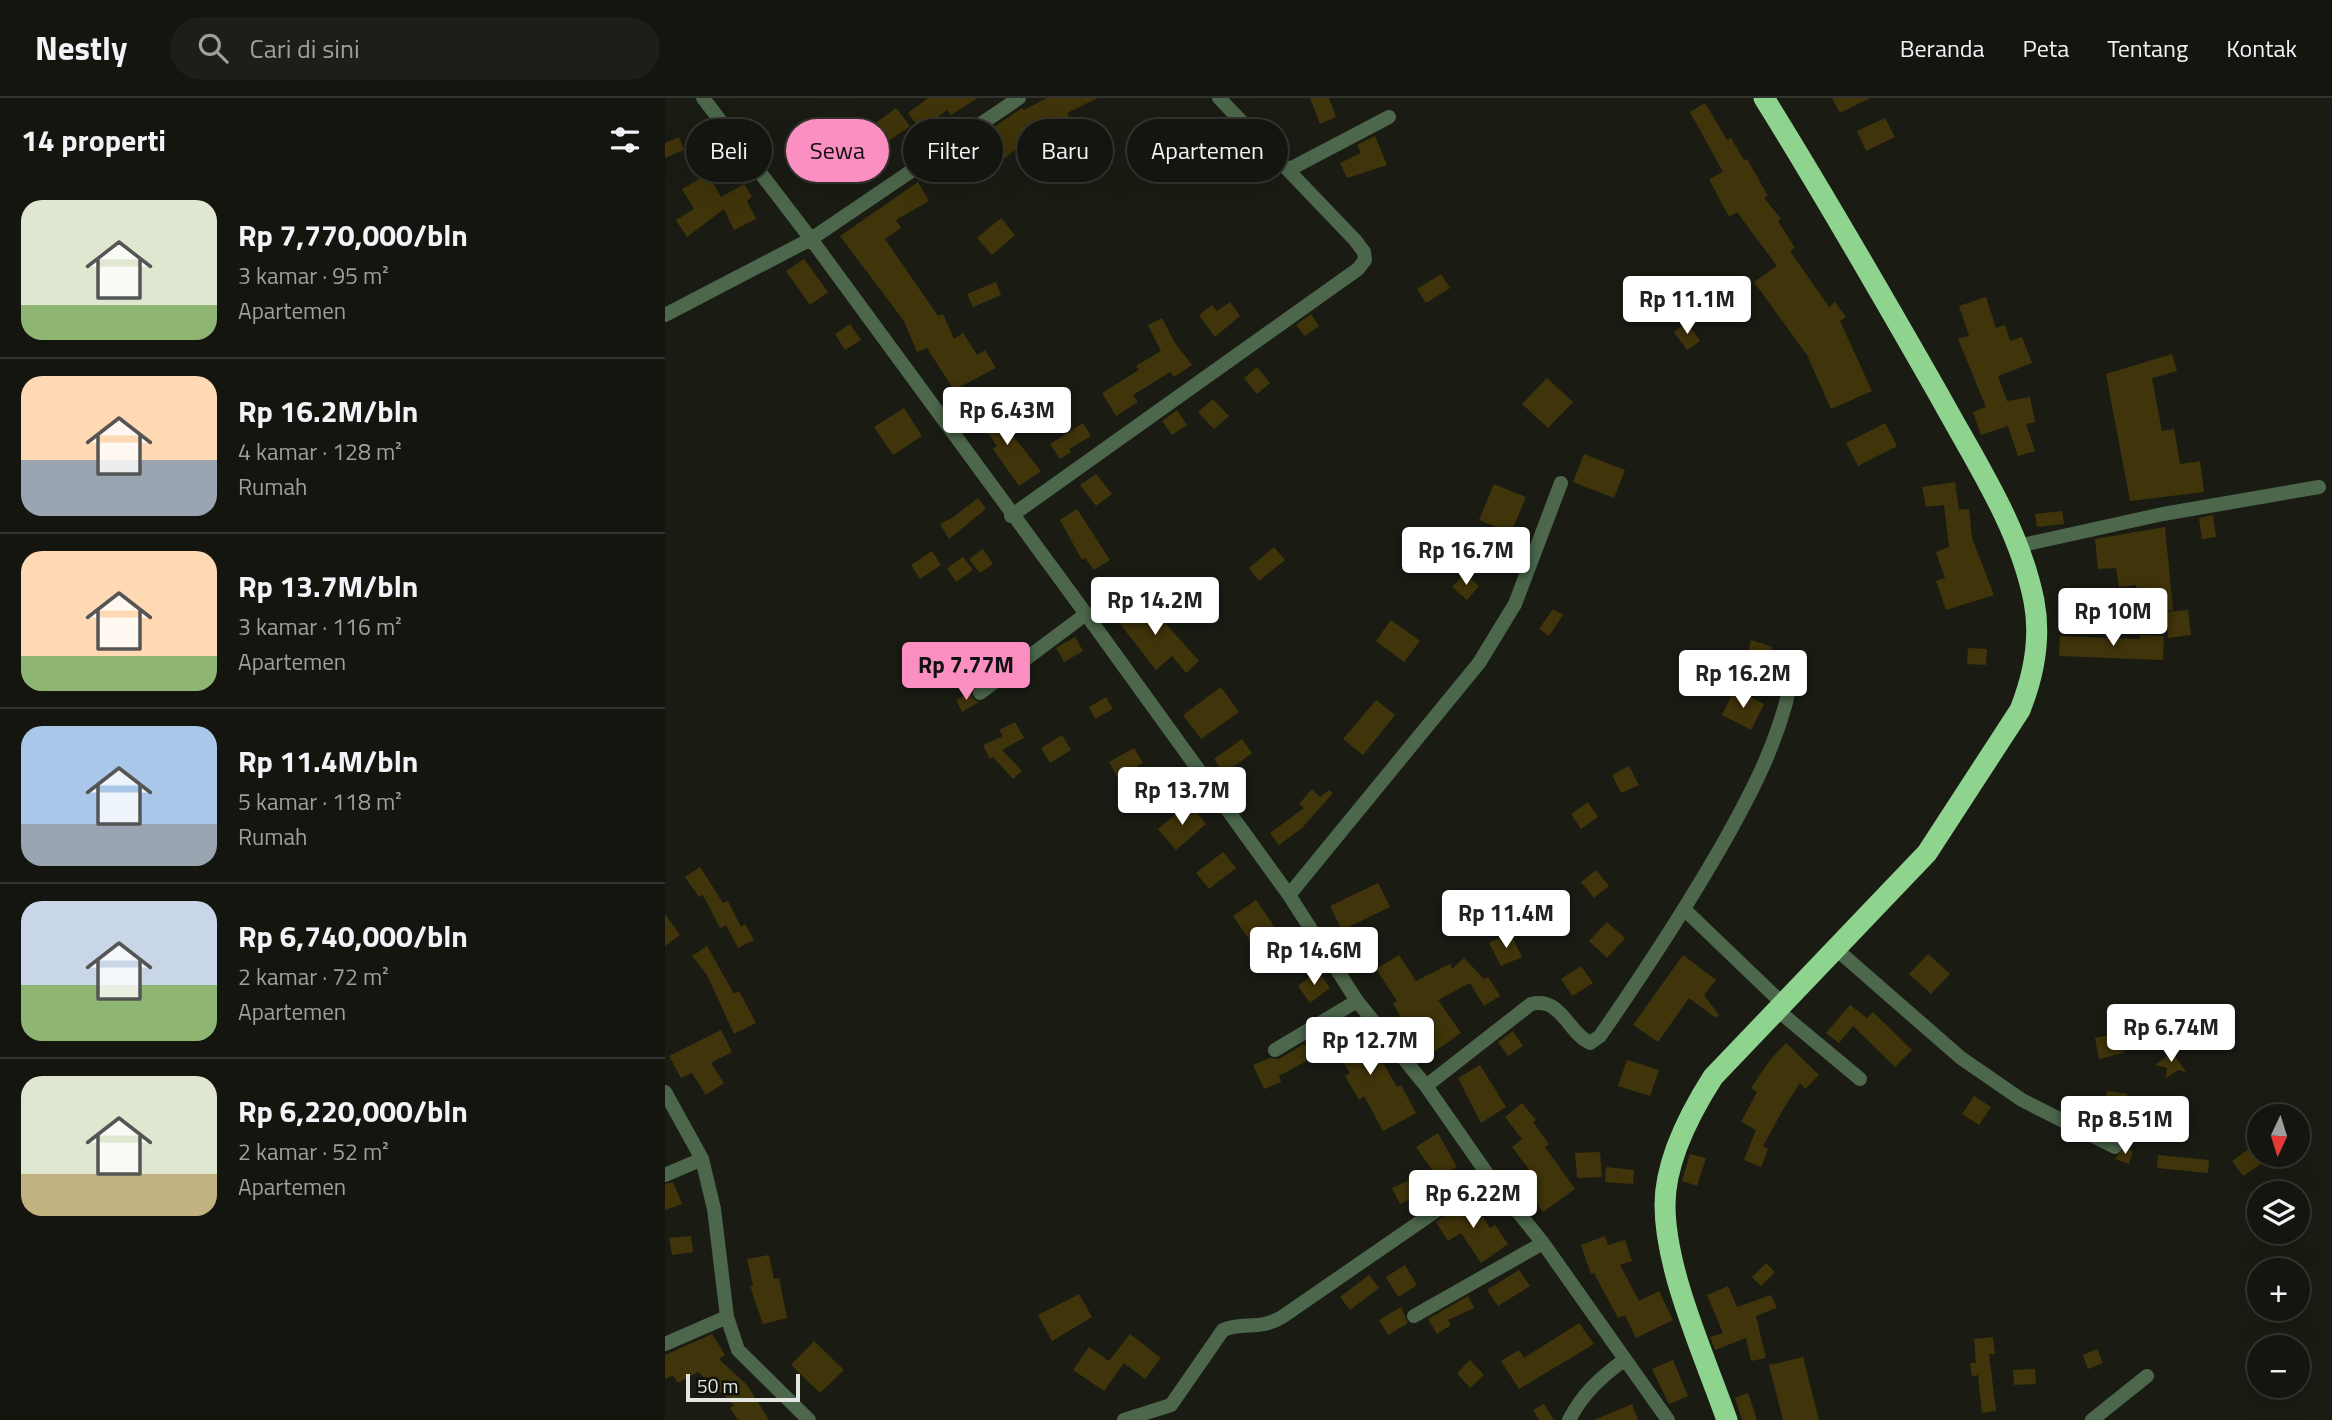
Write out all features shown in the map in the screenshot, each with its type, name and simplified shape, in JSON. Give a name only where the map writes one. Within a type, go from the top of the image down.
[{"type":"highway","points":[[1727,1420],[1683,1296],[1669,1237],[1665,1205],[1669,1174],[1696,1103],[1713,1077],[1927,853],[1979,778],[2020,710],[2030,686],[2037,642],[2034,602],[2018,546],[1995,496],[1854,244],[1764,98]]},
{"type":"street","points":[[703,98],[811,239],[1011,516],[1086,614],[1289,895],[1357,1001],[1426,1086],[1488,1175],[1543,1243],[1668,1420]]},
{"type":"street","points":[[665,315],[811,239],[1019,98]]},
{"type":"street","points":[[1219,98],[1239,119]]},
{"type":"street","points":[[1011,516],[1358,269],[1365,260],[1364,252],[1288,170],[1389,117]]},
{"type":"street","points":[[1289,895],[1479,663],[1515,604],[1561,483]]},
{"type":"street","points":[[2018,546],[2163,514],[2319,487]]},
{"type":"street","points":[[981,693],[1086,614]]},
{"type":"street","points":[[1426,1086],[1531,1004],[1543,1001],[1554,1006],[1582,1039],[1590,1042],[1600,1036],[1685,910],[1758,782],[1789,701],[1794,666]]},
{"type":"street","points":[[1685,910],[1779,1006],[1860,1079]]},
{"type":"street","points":[[1836,949],[1961,1058],[2022,1100],[2115,1147]]},
{"type":"street","points":[[1275,1050],[1357,1001]]},
{"type":"street","points":[[667,1098],[702,1159],[714,1209],[727,1317],[738,1350],[809,1420]]},
{"type":"street","points":[[665,1175],[702,1159]]},
{"type":"street","points":[[1124,1420],[1171,1405],[1223,1330],[1231,1326],[1257,1327],[1282,1317],[1488,1175]]},
{"type":"street","points":[[1414,1316],[1543,1243]]},
{"type":"street","points":[[665,1344],[727,1317]]},
{"type":"street","points":[[1569,1420],[1580,1399],[1596,1381],[1624,1360]]},
{"type":"street","points":[[2092,1420],[2147,1376]]},
{"type":"building","points":[[928,98],[978,98],[951,115],[947,110],[935,119],[913,119],[908,113]]},
{"type":"building","points":[[1047,98],[1098,98],[1067,113],[1070,119],[1017,119],[1017,148],[1003,159],[1003,121],[1022,108],[1024,110]]},
{"type":"building","points":[[1310,98],[1329,98],[1336,117],[1320,124]]},
{"type":"building","points":[[1832,98],[1870,98],[1840,113]]},
{"type":"building","points":[[1705,103],[1727,140],[1731,138],[1744,160],[1747,159],[1768,196],[1764,198],[1781,219],[1778,221],[1795,248],[1790,251],[1829,307],[1835,302],[1846,317],[1840,321],[1872,391],[1831,409],[1807,355],[1754,282],[1777,266],[1737,212],[1729,217],[1709,179],[1723,172],[1690,112]]},
{"type":"building","points":[[896,108],[905,119],[903,131],[889,141],[889,119],[881,119]]},
{"type":"building","points":[[1885,118],[1895,137],[1866,151],[1857,131]]},
{"type":"building","points":[[1375,136],[1387,165],[1347,178],[1340,163],[1361,153],[1357,145]]},
{"type":"building","points":[[679,137],[684,150],[665,158],[665,143]]},
{"type":"building","points":[[694,182],[713,182],[721,197],[744,184],[752,197],[747,201],[756,219],[734,230],[724,209],[687,237],[676,220],[694,209],[682,189]]},
{"type":"building","points":[[918,182],[929,201],[896,220],[901,228],[885,239],[938,316],[943,314],[954,339],[963,333],[977,355],[985,350],[996,368],[954,390],[927,348],[917,352],[904,321],[840,236]]},
{"type":"building","points":[[1001,218],[1015,235],[992,255],[977,238]]},
{"type":"building","points":[[804,259],[828,292],[810,305],[786,271]]},
{"type":"building","points":[[1441,274],[1450,288],[1426,303],[1417,289]]},
{"type":"building","points":[[996,282],[1001,295],[973,307],[967,294]]},
{"type":"building","points":[[1986,297],[1996,328],[2005,325],[2010,341],[2022,337],[2032,363],[1998,376],[2007,401],[2030,397],[2035,422],[2026,424],[2035,451],[2018,456],[2008,426],[1981,435],[1973,412],[1986,407],[1958,339],[1969,336],[1959,306]]},
{"type":"building","points":[[1230,302],[1240,316],[1215,337],[1199,315],[1212,305],[1217,311]]},
{"type":"building","points":[[1311,314],[1319,326],[1305,336],[1296,325]]},
{"type":"building","points":[[1162,318],[1175,343],[1192,365],[1174,377],[1170,372],[1133,395],[1138,402],[1116,416],[1102,393],[1139,370],[1136,366],[1161,351],[1148,325]]},
{"type":"building","points":[[1687,322],[1700,341],[1687,350],[1674,332]]},
{"type":"building","points":[[850,324],[861,340],[845,350],[835,334]]},
{"type":"building","points":[[2172,354],[2177,371],[2152,378],[2162,431],[2174,429],[2180,464],[2200,461],[2204,492],[2130,501],[2106,374]]},
{"type":"building","points":[[1257,367],[1270,383],[1257,394],[1244,378]]},
{"type":"building","points":[[1547,378],[1573,402],[1548,428],[1522,404]]},
{"type":"building","points":[[1213,399],[1229,416],[1214,429],[1198,412]]},
{"type":"building","points":[[989,407],[998,423],[1007,418],[1014,430],[1010,432],[1041,471],[1019,486],[993,449],[997,446],[984,427],[979,430],[971,417]]},
{"type":"building","points":[[904,408],[922,436],[893,455],[874,427]]},
{"type":"building","points":[[1177,410],[1187,425],[1172,435],[1162,421]]},
{"type":"building","points":[[1083,423],[1091,436],[1069,449],[1071,452],[1060,459],[1050,444]]},
{"type":"building","points":[[1885,423],[1897,446],[1858,466],[1846,443]]},
{"type":"building","points":[[1584,454],[1625,470],[1614,498],[1573,482]]},
{"type":"building","points":[[1096,474],[1112,494],[1096,506],[1080,485]]},
{"type":"building","points":[[1955,482],[1959,510],[1969,509],[1972,538],[1994,595],[1946,610],[1936,581],[1945,578],[1936,552],[1949,547],[1944,505],[1926,507],[1922,487]]},
{"type":"building","points":[[1494,484],[1526,497],[1511,533],[1479,520]]},
{"type":"building","points":[[978,498],[986,509],[949,539],[940,524]]},
{"type":"building","points":[[1077,509],[1110,560],[1094,570],[1085,558],[1082,560],[1060,520]]},
{"type":"building","points":[[2062,511],[2064,524],[2037,527],[2035,514]]},
{"type":"building","points":[[2213,515],[2216,537],[2202,539],[2199,518]]},
{"type":"building","points":[[2165,527],[2173,610],[2139,614],[2136,585],[2119,587],[2116,568],[2098,569],[2095,539]]},
{"type":"building","points":[[1274,547],[1285,560],[1259,581],[1249,568]]},
{"type":"building","points":[[983,549],[993,564],[980,573],[969,559]]},
{"type":"building","points":[[932,551],[941,565],[920,579],[911,565]]},
{"type":"building","points":[[963,557],[973,570],[956,582],[947,568]]},
{"type":"building","points":[[1464,574],[1479,586],[1467,600],[1452,587]]},
{"type":"building","points":[[1143,598],[1199,661],[1186,673],[1172,656],[1156,670],[1117,620]]},
{"type":"building","points":[[1553,609],[1563,615],[1549,636],[1539,629]]},
{"type":"building","points":[[2188,610],[2191,635],[2168,638],[2166,612]]},
{"type":"building","points":[[1391,620],[1420,641],[1404,662],[1376,641]]},
{"type":"building","points":[[2140,635],[2164,636],[2163,660],[2059,656],[2060,636],[2140,639]]},
{"type":"building","points":[[1075,637],[1083,651],[1064,662],[1056,648]]},
{"type":"building","points":[[1751,640],[1772,647],[1763,678],[1743,674]]},
{"type":"building","points":[[1968,648],[1987,649],[1986,665],[1967,664]]},
{"type":"building","points":[[1221,687],[1239,712],[1201,739],[1183,715]]},
{"type":"building","points":[[1735,689],[1764,704],[1751,730],[1722,715]]},
{"type":"building","points":[[971,692],[973,699],[979,702],[962,712],[956,700]]},
{"type":"building","points":[[1106,697],[1113,709],[1095,719],[1089,707]]},
{"type":"building","points":[[1376,700],[1395,715],[1363,755],[1343,739]]},
{"type":"building","points":[[1015,722],[1024,738],[1002,750],[1022,771],[1013,779],[993,757],[990,759],[983,745],[1003,736],[999,730]]},
{"type":"building","points":[[1062,735],[1071,750],[1050,763],[1041,748]]},
{"type":"building","points":[[1242,739],[1252,753],[1224,774],[1214,759]]},
{"type":"building","points":[[1134,748],[1143,763],[1118,778],[1109,762]]},
{"type":"building","points":[[1629,766],[1639,785],[1621,793],[1612,775]]},
{"type":"building","points":[[1312,789],[1320,797],[1329,790],[1333,793],[1302,828],[1279,845],[1270,833],[1304,808],[1299,804]]},
{"type":"building","points":[[1588,802],[1598,817],[1581,829],[1571,814]]},
{"type":"building","points":[[1189,803],[1206,824],[1176,850],[1158,829]]},
{"type":"building","points":[[1223,852],[1236,868],[1209,889],[1196,873]]},
{"type":"building","points":[[700,867],[723,903],[728,901],[741,927],[745,924],[754,940],[738,948],[726,925],[720,928],[703,895],[699,897],[685,877]]},
{"type":"building","points":[[1596,870],[1609,886],[1594,898],[1581,882]]},
{"type":"building","points":[[1378,883],[1390,907],[1342,930],[1330,906]]},
{"type":"building","points":[[1256,900],[1285,942],[1262,958],[1233,916]]},
{"type":"building","points":[[665,914],[680,935],[665,946]]},
{"type":"building","points":[[1607,922],[1625,938],[1607,958],[1589,941]]},
{"type":"building","points":[[1510,933],[1522,957],[1501,966],[1489,943]]},
{"type":"building","points":[[707,946],[734,994],[739,991],[756,1023],[734,1034],[707,975],[692,956]]},
{"type":"building","points":[[1928,954],[1950,974],[1931,994],[1909,974]]},
{"type":"building","points":[[1399,955],[1416,981],[1450,964],[1452,969],[1464,958],[1484,979],[1488,977],[1500,996],[1484,1006],[1470,983],[1438,1000],[1461,1033],[1428,1056],[1404,1023],[1393,1003],[1397,1001],[1376,969]]},
{"type":"building","points":[[1683,955],[1716,980],[1704,995],[1719,1015],[1716,1018],[1689,998],[1658,1042],[1633,1025]]},
{"type":"building","points":[[1581,966],[1593,983],[1572,996],[1561,979]]},
{"type":"building","points":[[1318,971],[1330,988],[1310,1003],[1298,986]]},
{"type":"building","points":[[1850,1005],[1867,1018],[1873,1012],[1912,1050],[1895,1067],[1853,1026],[1839,1043],[1826,1033]]},
{"type":"building","points":[[1351,1017],[1362,1030],[1358,1033],[1373,1060],[1379,1056],[1397,1087],[1401,1085],[1416,1113],[1383,1131],[1364,1096],[1359,1100],[1345,1076],[1350,1073],[1326,1037]]},
{"type":"building","points":[[721,1030],[732,1052],[711,1063],[724,1083],[706,1095],[692,1073],[681,1078],[669,1056]]},
{"type":"building","points":[[1513,1031],[1523,1046],[1508,1056],[1498,1042]]},
{"type":"building","points":[[2120,1033],[2124,1053],[2099,1059],[2095,1038]]},
{"type":"building","points":[[1786,1043],[1819,1075],[1805,1089],[1800,1083],[1784,1108],[1763,1146],[1768,1149],[1761,1167],[1744,1160],[1756,1130],[1741,1122],[1757,1092],[1751,1088],[1770,1060]]},
{"type":"building","points":[[1304,1044],[1312,1058],[1279,1076],[1281,1082],[1264,1089],[1253,1065],[1270,1058],[1279,1059]]},
{"type":"building","points":[[2170,1049],[2186,1072],[2178,1070],[2166,1078],[2167,1068],[2155,1065],[2169,1055]]},
{"type":"building","points":[[1627,1060],[1659,1070],[1650,1096],[1618,1086]]},
{"type":"building","points":[[1480,1065],[1506,1107],[1481,1123],[1458,1078]]},
{"type":"building","points":[[2107,1091],[2127,1094],[2124,1110],[2105,1106]]},
{"type":"building","points":[[1974,1096],[1991,1107],[1979,1125],[1962,1114]]},
{"type":"building","points":[[1522,1103],[1536,1120],[1533,1122],[1549,1144],[1545,1147],[1575,1189],[1543,1212],[1526,1188],[1537,1180],[1512,1147],[1522,1139],[1505,1117]]},
{"type":"building","points":[[1438,1133],[1457,1167],[1437,1177],[1416,1147]]},
{"type":"building","points":[[2124,1148],[2133,1151],[2129,1164],[2115,1159]]},
{"type":"building","points":[[2247,1150],[2247,1167],[2256,1167],[2243,1176],[2232,1161]]},
{"type":"building","points":[[1600,1152],[1602,1177],[1577,1178],[1575,1153]]},
{"type":"building","points":[[1690,1154],[1706,1158],[1697,1186],[1682,1181]]},
{"type":"building","points":[[2158,1155],[2209,1160],[2208,1173],[2157,1168]]},
{"type":"building","points":[[1606,1167],[1634,1170],[1633,1184],[1605,1182]]},
{"type":"building","points":[[1415,1177],[1423,1193],[1400,1204],[1392,1188]]},
{"type":"building","points":[[673,1182],[682,1204],[665,1210],[665,1184]]},
{"type":"building","points":[[1471,1198],[1490,1228],[1495,1225],[1508,1244],[1481,1263],[1461,1233],[1448,1241],[1436,1222]]},
{"type":"building","points":[[691,1236],[693,1252],[672,1255],[669,1238]]},
{"type":"building","points":[[1605,1236],[1608,1245],[1625,1240],[1632,1261],[1620,1265],[1639,1301],[1659,1291],[1673,1320],[1636,1338],[1625,1315],[1618,1318],[1594,1273],[1591,1274],[1581,1245]]},
{"type":"building","points":[[769,1255],[774,1279],[779,1278],[787,1318],[763,1324],[750,1286],[753,1285],[747,1259]]},
{"type":"building","points":[[1766,1263],[1775,1272],[1761,1286],[1752,1277]]},
{"type":"building","points":[[1405,1265],[1417,1285],[1398,1297],[1386,1277]]},
{"type":"building","points":[[1519,1270],[1530,1286],[1498,1306],[1487,1290]]},
{"type":"building","points":[[1369,1275],[1379,1288],[1350,1310],[1340,1297]]},
{"type":"building","points":[[1728,1286],[1737,1307],[1771,1295],[1777,1308],[1756,1316],[1766,1358],[1751,1361],[1746,1338],[1715,1350],[1710,1337],[1723,1333],[1707,1295]]},
{"type":"building","points":[[1079,1294],[1092,1317],[1052,1341],[1038,1315]]},
{"type":"building","points":[[1468,1296],[1474,1308],[1448,1320],[1451,1325],[1437,1334],[1428,1319]]},
{"type":"building","points":[[1401,1307],[1408,1323],[1388,1335],[1379,1320]]},
{"type":"building","points":[[1579,1323],[1594,1344],[1519,1389],[1501,1361],[1519,1350],[1524,1358]]},
{"type":"building","points":[[712,1334],[725,1355],[719,1359],[747,1385],[769,1420],[738,1420],[730,1408],[734,1405],[698,1372],[678,1383],[673,1375],[665,1379],[665,1355]]},
{"type":"building","points":[[1130,1334],[1161,1358],[1145,1379],[1124,1363],[1104,1391],[1073,1370],[1089,1347],[1109,1361]]},
{"type":"building","points":[[1993,1337],[1995,1354],[1989,1354],[1996,1411],[1982,1413],[1978,1375],[1972,1376],[1970,1363],[1976,1363],[1974,1339]]},
{"type":"building","points":[[814,1341],[844,1370],[820,1393],[791,1365]]},
{"type":"building","points":[[2097,1349],[2103,1363],[2088,1369],[2083,1355]]},
{"type":"building","points":[[1803,1357],[1819,1420],[1783,1420],[1769,1365]]},
{"type":"building","points":[[1470,1360],[1484,1375],[1470,1388],[1457,1373]]},
{"type":"building","points":[[1673,1360],[1688,1396],[1669,1404],[1652,1369]]},
{"type":"building","points":[[2035,1369],[2036,1384],[2014,1385],[2013,1370]]},
{"type":"building","points":[[1748,1393],[1757,1420],[1742,1420],[1735,1398]]},
{"type":"building","points":[[1544,1404],[1554,1420],[1539,1420],[1533,1410]]},
{"type":"building","points":[[1632,1404],[1638,1420],[1594,1420]]}]
